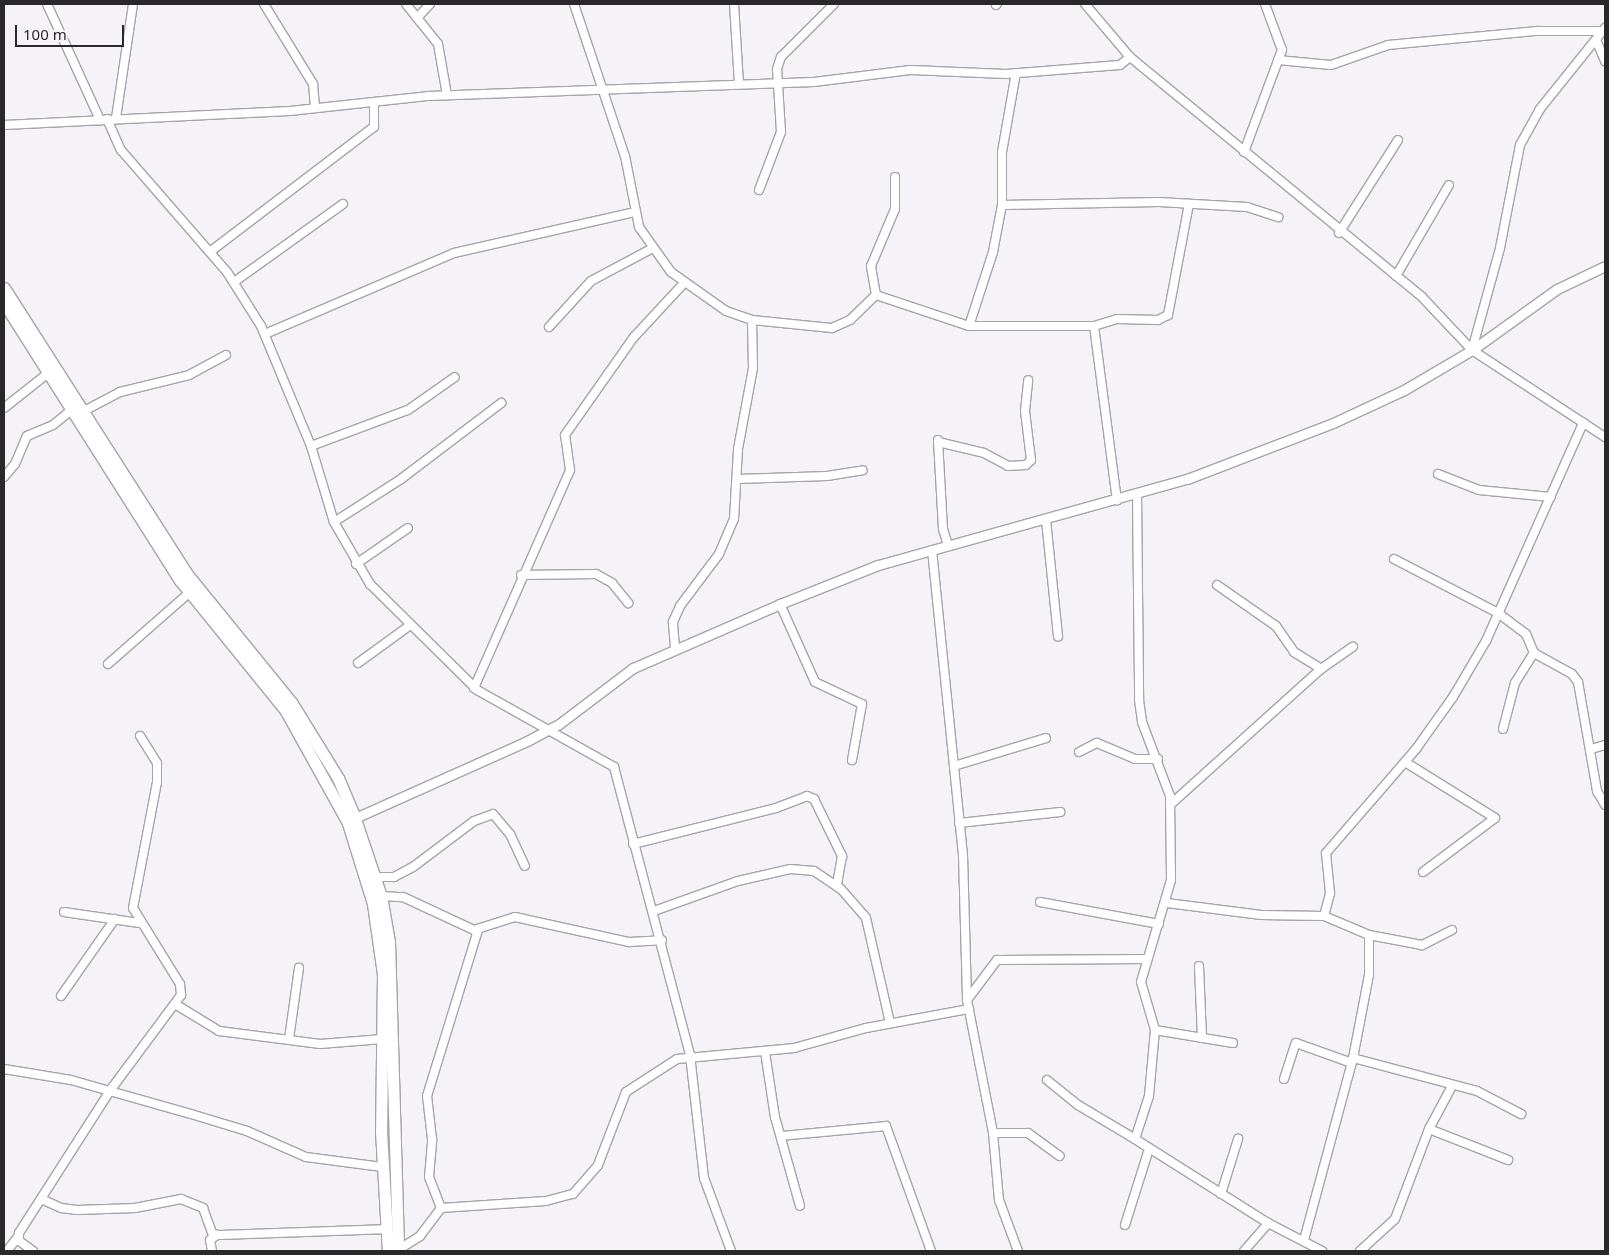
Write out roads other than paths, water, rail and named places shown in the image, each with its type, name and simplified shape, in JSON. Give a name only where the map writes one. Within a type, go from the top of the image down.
[{"type":"main road","points":[[4,288],[47,374],[70,411],[189,592],[286,711],[348,823],[377,922],[383,1039],[382,1167],[386,1229],[395,1251]]},
{"type":"main road","points":[[4,303],[18,319],[82,412],[186,573],[291,702],[338,778],[355,818],[381,896],[392,977],[395,1251]]},
{"type":"street","points":[[47,4],[121,150],[211,251],[234,282],[265,334],[311,446],[334,522],[356,564],[409,626],[474,688],[614,768],[633,844],[662,940],[690,1054],[704,1178],[731,1251]]},
{"type":"street","points":[[116,118],[134,4]]},
{"type":"street","points":[[264,4],[313,84],[315,108]]},
{"type":"street","points":[[406,4],[438,44],[447,95]]},
{"type":"street","points":[[418,18],[430,4]]},
{"type":"street","points":[[574,4],[600,89],[625,156],[635,212],[651,249],[684,283],[726,311],[752,320],[832,328],[850,320],[876,295]]},
{"type":"street","points":[[734,4],[739,82]]},
{"type":"street","points":[[759,190],[781,132],[777,69],[786,48],[834,4]]},
{"type":"street","points":[[1085,4],[1130,58],[1340,233],[1422,297],[1472,350],[1605,437]]},
{"type":"street","points":[[1244,152],[1278,60],[1281,41],[1266,4]]},
{"type":"street","points":[[1278,60],[1331,64],[1388,45],[1537,31],[1605,30]]},
{"type":"street","points":[[1472,350],[1500,248],[1520,145],[1540,109],[1605,30]]},
{"type":"street","points":[[1597,42],[1605,62]]},
{"type":"street","points":[[4,125],[315,108],[447,95],[739,82],[778,82],[910,70],[1016,73],[1120,65],[1130,58]]},
{"type":"street","points":[[969,326],[993,252],[1002,205],[1002,152],[1016,73]]},
{"type":"street","points":[[211,251],[374,127],[374,102]]},
{"type":"street","points":[[1340,233],[1398,140]]},
{"type":"street","points":[[876,295],[872,266],[895,209],[895,177]]},
{"type":"street","points":[[1396,276],[1449,185]]},
{"type":"street","points":[[234,282],[344,204]]},
{"type":"street","points":[[1002,205],[1189,204],[1247,207],[1278,218]]},
{"type":"street","points":[[876,295],[969,326],[1094,326],[1112,319],[1158,320],[1168,315],[1189,204]]},
{"type":"street","points":[[265,334],[454,253],[635,212]]},
{"type":"street","points":[[548,327],[591,281],[651,249]]},
{"type":"street","points":[[355,818],[549,730],[633,668],[675,647],[780,604],[932,550],[1117,500],[1271,450],[1404,390],[1472,350],[1557,290],[1605,266]]},
{"type":"street","points":[[474,688],[520,575],[570,470],[565,435],[634,337],[684,283]]},
{"type":"street","points":[[675,647],[671,635],[680,606],[728,538],[753,368],[752,320]]},
{"type":"street","points":[[1094,326],[1117,500]]},
{"type":"street","points":[[82,412],[120,392],[189,376],[226,354]]},
{"type":"street","points":[[4,408],[47,374]]},
{"type":"street","points":[[311,446],[400,414],[455,378]]},
{"type":"street","points":[[948,545],[943,529],[938,441],[984,453],[1008,466],[1026,465],[1031,460],[1025,412],[1028,380]]},
{"type":"street","points":[[334,522],[401,479],[501,403]]},
{"type":"street","points":[[4,477],[15,464],[27,436],[53,425],[70,411]]},
{"type":"street","points":[[1324,916],[1330,893],[1326,853],[1331,843],[1405,762],[1453,697],[1498,613],[1583,423]]},
{"type":"street","points":[[738,479],[827,476],[863,470]]},
{"type":"street","points":[[1438,474],[1479,490],[1551,497]]},
{"type":"street","points":[[1135,1139],[1149,1096],[1155,1030],[1142,994],[1146,959],[1167,903],[1171,804],[1158,759],[1142,722],[1139,700],[1137,494]]},
{"type":"street","points":[[1046,520],[1058,636]]},
{"type":"street","points":[[356,564],[408,528]]},
{"type":"street","points":[[932,550],[959,823],[967,1000],[993,1132],[999,1200],[1018,1251]]},
{"type":"street","points":[[1394,559],[1498,613],[1526,634],[1534,652],[1578,682],[1597,791],[1605,805]]},
{"type":"street","points":[[520,575],[596,574],[612,583],[628,603]]},
{"type":"street","points":[[1217,585],[1276,626],[1294,652],[1321,669]]},
{"type":"street","points":[[108,664],[189,592]]},
{"type":"street","points":[[780,604],[815,682],[862,704],[852,760]]},
{"type":"street","points":[[358,662],[409,626]]},
{"type":"street","points":[[1171,804],[1321,669],[1353,647]]},
{"type":"street","points":[[1503,729],[1515,683],[1534,652]]},
{"type":"street","points":[[8,1251],[109,1092],[181,995],[180,984],[139,923],[133,896],[157,763],[140,736]]},
{"type":"street","points":[[954,766],[1046,738]]},
{"type":"street","points":[[1079,752],[1097,743],[1136,759],[1158,759]]},
{"type":"street","points":[[1591,749],[1605,745]]},
{"type":"street","points":[[1405,762],[1495,818],[1423,872]]},
{"type":"street","points":[[633,844],[776,808],[807,796],[814,799],[842,856],[837,885]]},
{"type":"street","points":[[959,823],[1060,812]]},
{"type":"street","points":[[375,877],[394,877],[413,867],[474,822],[493,814],[510,834],[525,866]]},
{"type":"street","points":[[654,911],[738,881],[790,870],[814,871],[837,885],[858,906],[872,931],[890,1023]]},
{"type":"street","points":[[381,896],[403,897],[439,916],[478,930],[515,917],[629,942],[662,940]]},
{"type":"street","points":[[1040,902],[1160,924]]},
{"type":"street","points":[[1167,903],[1262,914],[1324,916],[1369,936],[1422,945],[1452,930]]},
{"type":"street","points":[[64,912],[139,923]]},
{"type":"street","points":[[61,996],[115,919]]},
{"type":"street","points":[[442,1208],[429,1177],[432,1139],[427,1096],[478,930]]},
{"type":"street","points":[[1304,1240],[1353,1060],[1370,975],[1369,936]]},
{"type":"street","points":[[967,1000],[997,960],[1146,959]]},
{"type":"street","points":[[1199,966],[1202,1038]]},
{"type":"street","points":[[289,1039],[299,968]]},
{"type":"street","points":[[175,1004],[219,1031],[320,1044],[383,1039]]},
{"type":"street","points":[[395,1251],[420,1236],[442,1208],[546,1201],[573,1194],[598,1166],[626,1092],[690,1054],[764,1052],[890,1023],[969,1009]]},
{"type":"street","points":[[1155,1030],[1232,1043]]},
{"type":"street","points":[[1284,1080],[1296,1043],[1496,1098],[1521,1114]]},
{"type":"street","points":[[764,1052],[781,1136],[800,1206]]},
{"type":"street","points":[[4,1069],[109,1092],[247,1131],[306,1157],[382,1167]]},
{"type":"street","points":[[1047,1080],[1078,1105],[1221,1194],[1268,1223],[1322,1251]]},
{"type":"street","points":[[1360,1251],[1395,1219],[1429,1129],[1452,1086]]},
{"type":"street","points":[[781,1136],[886,1126],[931,1251]]},
{"type":"street","points":[[1429,1129],[1508,1160]]},
{"type":"street","points":[[993,1132],[1028,1133],[1060,1156]]},
{"type":"street","points":[[1221,1194],[1238,1139]]},
{"type":"street","points":[[1124,1225],[1149,1149]]},
{"type":"street","points":[[41,1198],[61,1208],[77,1210],[135,1208],[181,1198],[203,1208],[213,1236],[212,1251]]},
{"type":"street","points":[[1244,1251],[1268,1223]]},
{"type":"street","points":[[213,1236],[386,1229]]},
{"type":"street","points":[[18,1237],[33,1251]]}]
